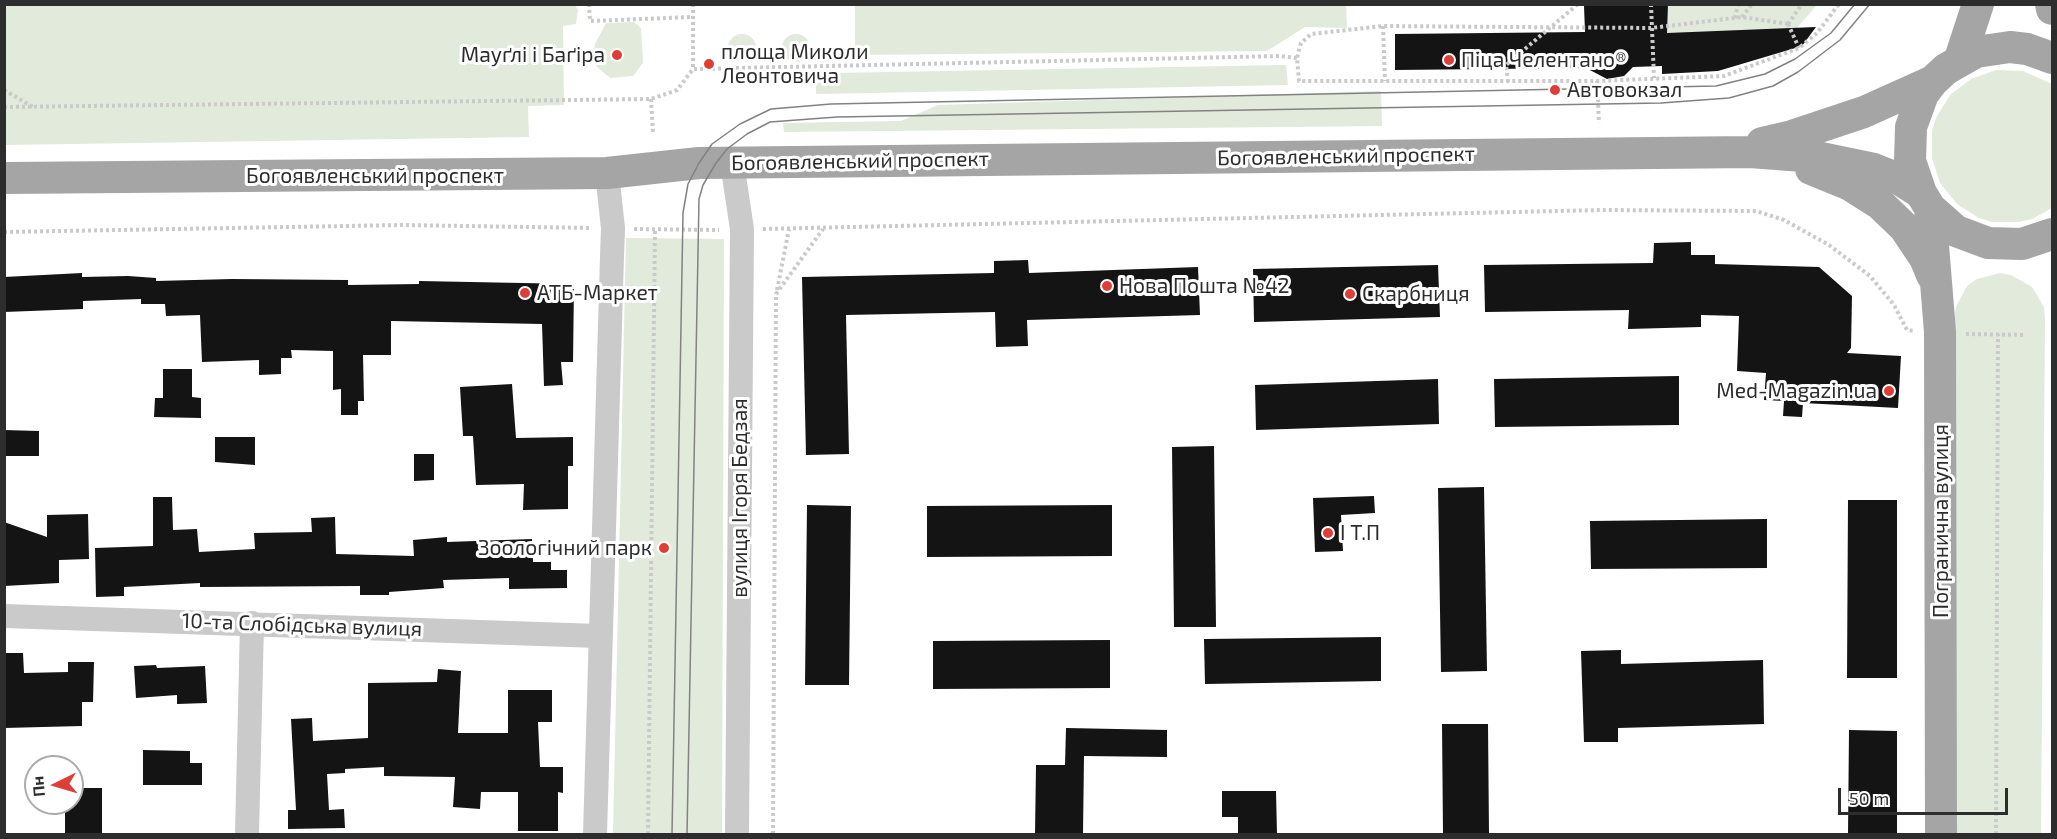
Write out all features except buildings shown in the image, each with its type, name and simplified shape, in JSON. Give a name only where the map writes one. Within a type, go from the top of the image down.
[{"type":"main road","points":[[1960,59],[1978,4]]},
{"type":"main road","points":[[2051,4],[2052,9]]},
{"type":"main road","name":"Богоявленський проспект","points":[[1717,152],[1792,136],[1864,112],[1934,81],[1960,59],[1976,52],[2010,47],[2027,49],[2052,58]]},
{"type":"main road","name":"Погранична вулиця","points":[[1934,81],[1916,110],[1910,135],[1910,161],[1925,201],[1938,291],[1942,471],[1941,834]]},
{"type":"main road","points":[[1750,152],[1818,171],[1850,185],[1880,204],[1912,238],[1925,258],[1938,291]]},
{"type":"main road","name":"Богоявленський проспект","points":[[4,178],[607,173],[699,163],[1750,152],[1849,162],[1899,179],[1956,231],[1988,243],[2022,244],[2052,234]]},
{"type":"street","name":"вулиця Ігоря Бедзая","points":[[732,163],[742,229],[737,834]]},
{"type":"street","points":[[595,834],[599,636],[613,228],[607,173]]},
{"type":"street","name":"10-та Слобідська вулиця","points":[[4,616],[252,622],[599,636]]},
{"type":"street","points":[[247,834],[252,622]]},
{"type":"path","points":[[590,4],[590,21],[693,17]]},
{"type":"path","points":[[4,107],[651,99],[677,90],[693,69],[693,4]]},
{"type":"path","points":[[1508,82],[1506,65],[1578,4]]},
{"type":"path","points":[[1650,4],[1654,78]]},
{"type":"path","points":[[1735,18],[1738,4]]},
{"type":"path","points":[[1742,17],[1752,4]]},
{"type":"path","points":[[1788,24],[1802,4]]},
{"type":"path","points":[[1788,24],[1742,17],[1651,28],[1383,27],[1311,34],[1301,43],[1297,58],[1299,81],[1598,81],[1724,76],[1800,48],[1818,33],[1839,4]]},
{"type":"path","points":[[1788,24],[1800,48]]},
{"type":"path","points":[[1383,27],[1385,81]]},
{"type":"path","points":[[693,69],[1267,56],[1297,58]]},
{"type":"path","points":[[1598,81],[1599,123]]},
{"type":"path","points":[[4,90],[33,107]]},
{"type":"path","points":[[651,99],[653,133]]},
{"type":"path","points":[[759,229],[1578,210],[1756,211],[1784,220],[1829,245],[1870,276],[1894,305],[1906,330],[1925,332]]},
{"type":"path","points":[[4,232],[402,225],[598,228]]},
{"type":"path","points":[[776,294],[823,228]]},
{"type":"path","points":[[630,229],[724,230]]},
{"type":"path","points":[[773,834],[776,294],[789,229]]},
{"type":"path","points":[[648,834],[655,230]]},
{"type":"path","points":[[1962,334],[2025,335]]},
{"type":"path","points":[[1996,834],[1998,334]]},
{"type":"green space","points":[[1346,4],[1347,28],[1305,27],[1267,51],[855,55],[855,5]]},
{"type":"green space","points":[[5,5],[575,5],[578,10],[576,24],[563,26],[564,105],[528,106],[529,137],[5,145]]},
{"type":"green space","points":[[1668,5],[1817,5],[1796,29],[1807,39],[1789,50],[1660,33]]},
{"type":"green space","points":[[634,22],[641,28],[643,63],[633,76],[610,78],[597,67],[593,58],[595,44],[606,23]]},
{"type":"green space","points":[[742,34],[752,38],[756,48],[752,58],[742,62],[732,58],[728,48],[732,38]]},
{"type":"green space","points":[[796,34],[806,38],[810,48],[806,58],[796,62],[786,58],[782,48],[786,38]]},
{"type":"green space","points":[[1286,65],[1288,85],[816,94],[816,83],[833,82],[833,73]]},
{"type":"green space","points":[[1996,70],[2023,71],[2052,84],[2052,208],[2032,219],[2019,222],[1992,222],[1979,218],[1957,204],[1940,183],[1932,158],[1932,131],[1936,118],[1950,95],[1971,79]]},
{"type":"green space","points":[[1381,91],[1382,126],[784,132],[783,123],[901,121],[938,105]]},
{"type":"green space","points":[[626,238],[724,239],[722,834],[613,834]]},
{"type":"green space","points":[[2000,273],[2011,275],[2032,287],[2044,307],[2045,319],[2041,834],[1954,834],[1954,319],[1956,307],[1967,286],[1977,279]]},
{"type":"tram line","points":[[672,834],[683,213],[688,184],[699,163],[712,144],[740,124],[771,109],[831,104],[1716,86],[1765,74],[1795,59],[1831,33],[1855,4]]},
{"type":"tram line","points":[[687,834],[699,199],[703,185],[716,163],[727,149],[747,134],[770,122],[837,117],[1661,103],[1729,98],[1773,86],[1798,72],[1840,40],[1870,4]]},
{"type":"place","name":"Мауґлі і Баґіра","points":[[617,55]]},
{"type":"place","name":"Піца Челентано®","points":[[1449,60]]},
{"type":"place","name":"площа Миколи Леонтовича","points":[[709,64]]},
{"type":"place","name":"Автовокзал","points":[[1555,90]]},
{"type":"place","name":"Нова Пошта №42","points":[[1107,286]]},
{"type":"place","name":"АТБ-Маркет","points":[[525,293]]},
{"type":"place","name":"Скарбниця","points":[[1350,294]]},
{"type":"place","name":"Med-Magazin.ua","points":[[1889,391]]},
{"type":"place","name":"І Т.П","points":[[1328,533]]},
{"type":"place","name":"Зоологічний парк","points":[[664,548]]}]
